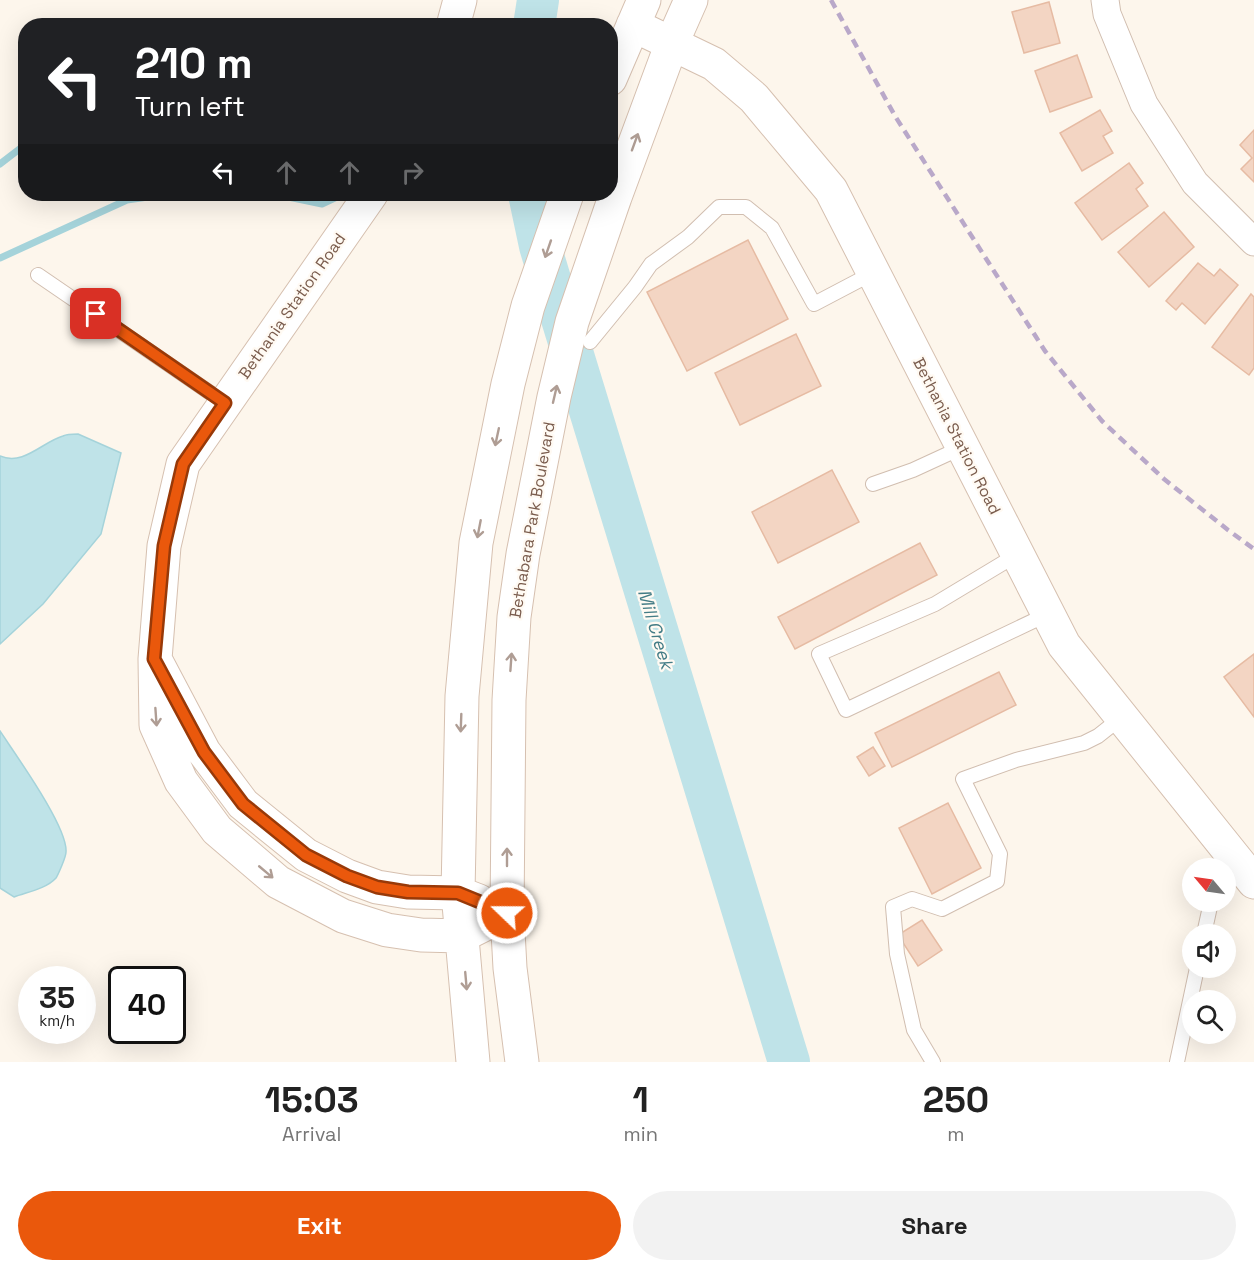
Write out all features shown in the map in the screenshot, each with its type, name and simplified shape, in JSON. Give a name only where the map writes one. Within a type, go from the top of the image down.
[{"type":"street","points":[[455,18],[460,0]]},
{"type":"street","name":"Bethabara Park Boulevard","points":[[618,188],[672,43],[691,0]]},
{"type":"street","points":[[1105,0],[1107,14],[1144,104],[1195,183],[1254,242]]},
{"type":"street","points":[[618,61],[639,12]]},
{"type":"street","name":"Bethania Station Road","points":[[639,12],[672,43],[714,64],[754,98],[831,190],[1064,645],[1122,717],[1225,858]]},
{"type":"street","name":"Bethania Station Road","points":[[366,201],[183,464],[164,546],[154,659],[156,725],[181,781],[217,830],[278,882],[343,916],[387,930],[421,935],[461,936],[507,913]]},
{"type":"street","points":[[473,1062],[458,893],[463,685],[476,543],[508,384],[528,306],[565,201]]},
{"type":"street","name":"Bethabara Park Boulevard","points":[[522,1062],[510,968],[507,913],[509,700],[514,617],[523,554],[554,397],[572,322],[613,201]]},
{"type":"street","points":[[154,659],[204,752],[243,804],[306,855],[347,876],[377,887],[408,892],[458,893],[507,913]]},
{"type":"street","name":"Bethania Station Road","points":[[1236,868],[1254,882]]},
{"type":"lane","points":[[590,342],[651,264],[688,237],[719,207],[746,207],[772,228],[814,304],[873,273]]},
{"type":"lane","points":[[38,275],[225,403]]},
{"type":"lane","points":[[873,484],[913,470],[963,447]]},
{"type":"lane","points":[[1018,554],[935,604],[819,654],[846,710],[1048,614]]},
{"type":"lane","points":[[933,1062],[914,1030],[897,954],[893,907],[912,899],[942,909],[998,881],[1000,854],[963,779],[1016,760],[1084,743],[1098,736],[1122,717]]},
{"type":"lane","points":[[1177,1062],[1195,978]]},
{"type":"water","points":[[78,434],[121,453],[101,534],[43,604],[0,644],[0,456],[17,458],[25,456],[55,439]]},
{"type":"water","points":[[0,731],[50,809],[59,826],[66,852],[56,878],[52,882],[42,888],[14,897],[0,888]]},
{"type":"building","points":[[1049,2],[1060,43],[1024,53],[1012,12]]},
{"type":"building","points":[[1077,55],[1092,97],[1050,112],[1035,71]]},
{"type":"building","points":[[1100,110],[1112,131],[1103,136],[1113,153],[1082,171],[1060,133]]},
{"type":"building","points":[[1254,130],[1254,182],[1241,169],[1252,158],[1240,145]]},
{"type":"building","points":[[1129,163],[1143,183],[1136,189],[1148,206],[1102,240],[1075,203]]},
{"type":"building","points":[[1164,212],[1194,247],[1149,287],[1118,252]]},
{"type":"building","points":[[748,240],[788,319],[687,371],[647,292]]},
{"type":"building","points":[[1198,263],[1214,276],[1220,269],[1238,285],[1205,324],[1182,303],[1176,310],[1166,301]]},
{"type":"building","points":[[1251,294],[1254,297],[1254,368],[1249,375],[1212,347]]},
{"type":"building","points":[[796,334],[821,386],[740,425],[715,373]]},
{"type":"building","points":[[832,470],[859,522],[778,563],[752,512]]},
{"type":"building","points":[[920,543],[937,575],[795,649],[778,617]]},
{"type":"building","points":[[1254,654],[1254,717],[1224,677]]},
{"type":"building","points":[[999,672],[1016,705],[892,767],[875,733]]},
{"type":"building","points":[[873,747],[885,766],[869,776],[857,757]]},
{"type":"building","points":[[948,803],[981,868],[932,894],[899,828]]},
{"type":"building","points":[[922,920],[942,950],[918,966],[898,935]]},
{"type":"waterway","name":"Mill Creek","points":[[535,18],[538,0]]},
{"type":"waterway","points":[[0,164],[18,150]]},
{"type":"waterway","points":[[0,258],[125,201]]},
{"type":"waterway","points":[[308,201],[322,204],[328,201]]},
{"type":"waterway","name":"Mill Creek","points":[[530,201],[540,246],[789,1062]]},
{"type":"railway","points":[[831,0],[895,116],[1045,351],[1102,421],[1164,479],[1254,549]]},
{"type":"route","points":[[96,314],[225,403],[183,464],[164,546],[154,659],[204,752],[243,804],[306,855],[347,876],[377,887],[408,892],[458,893],[507,913]]}]
